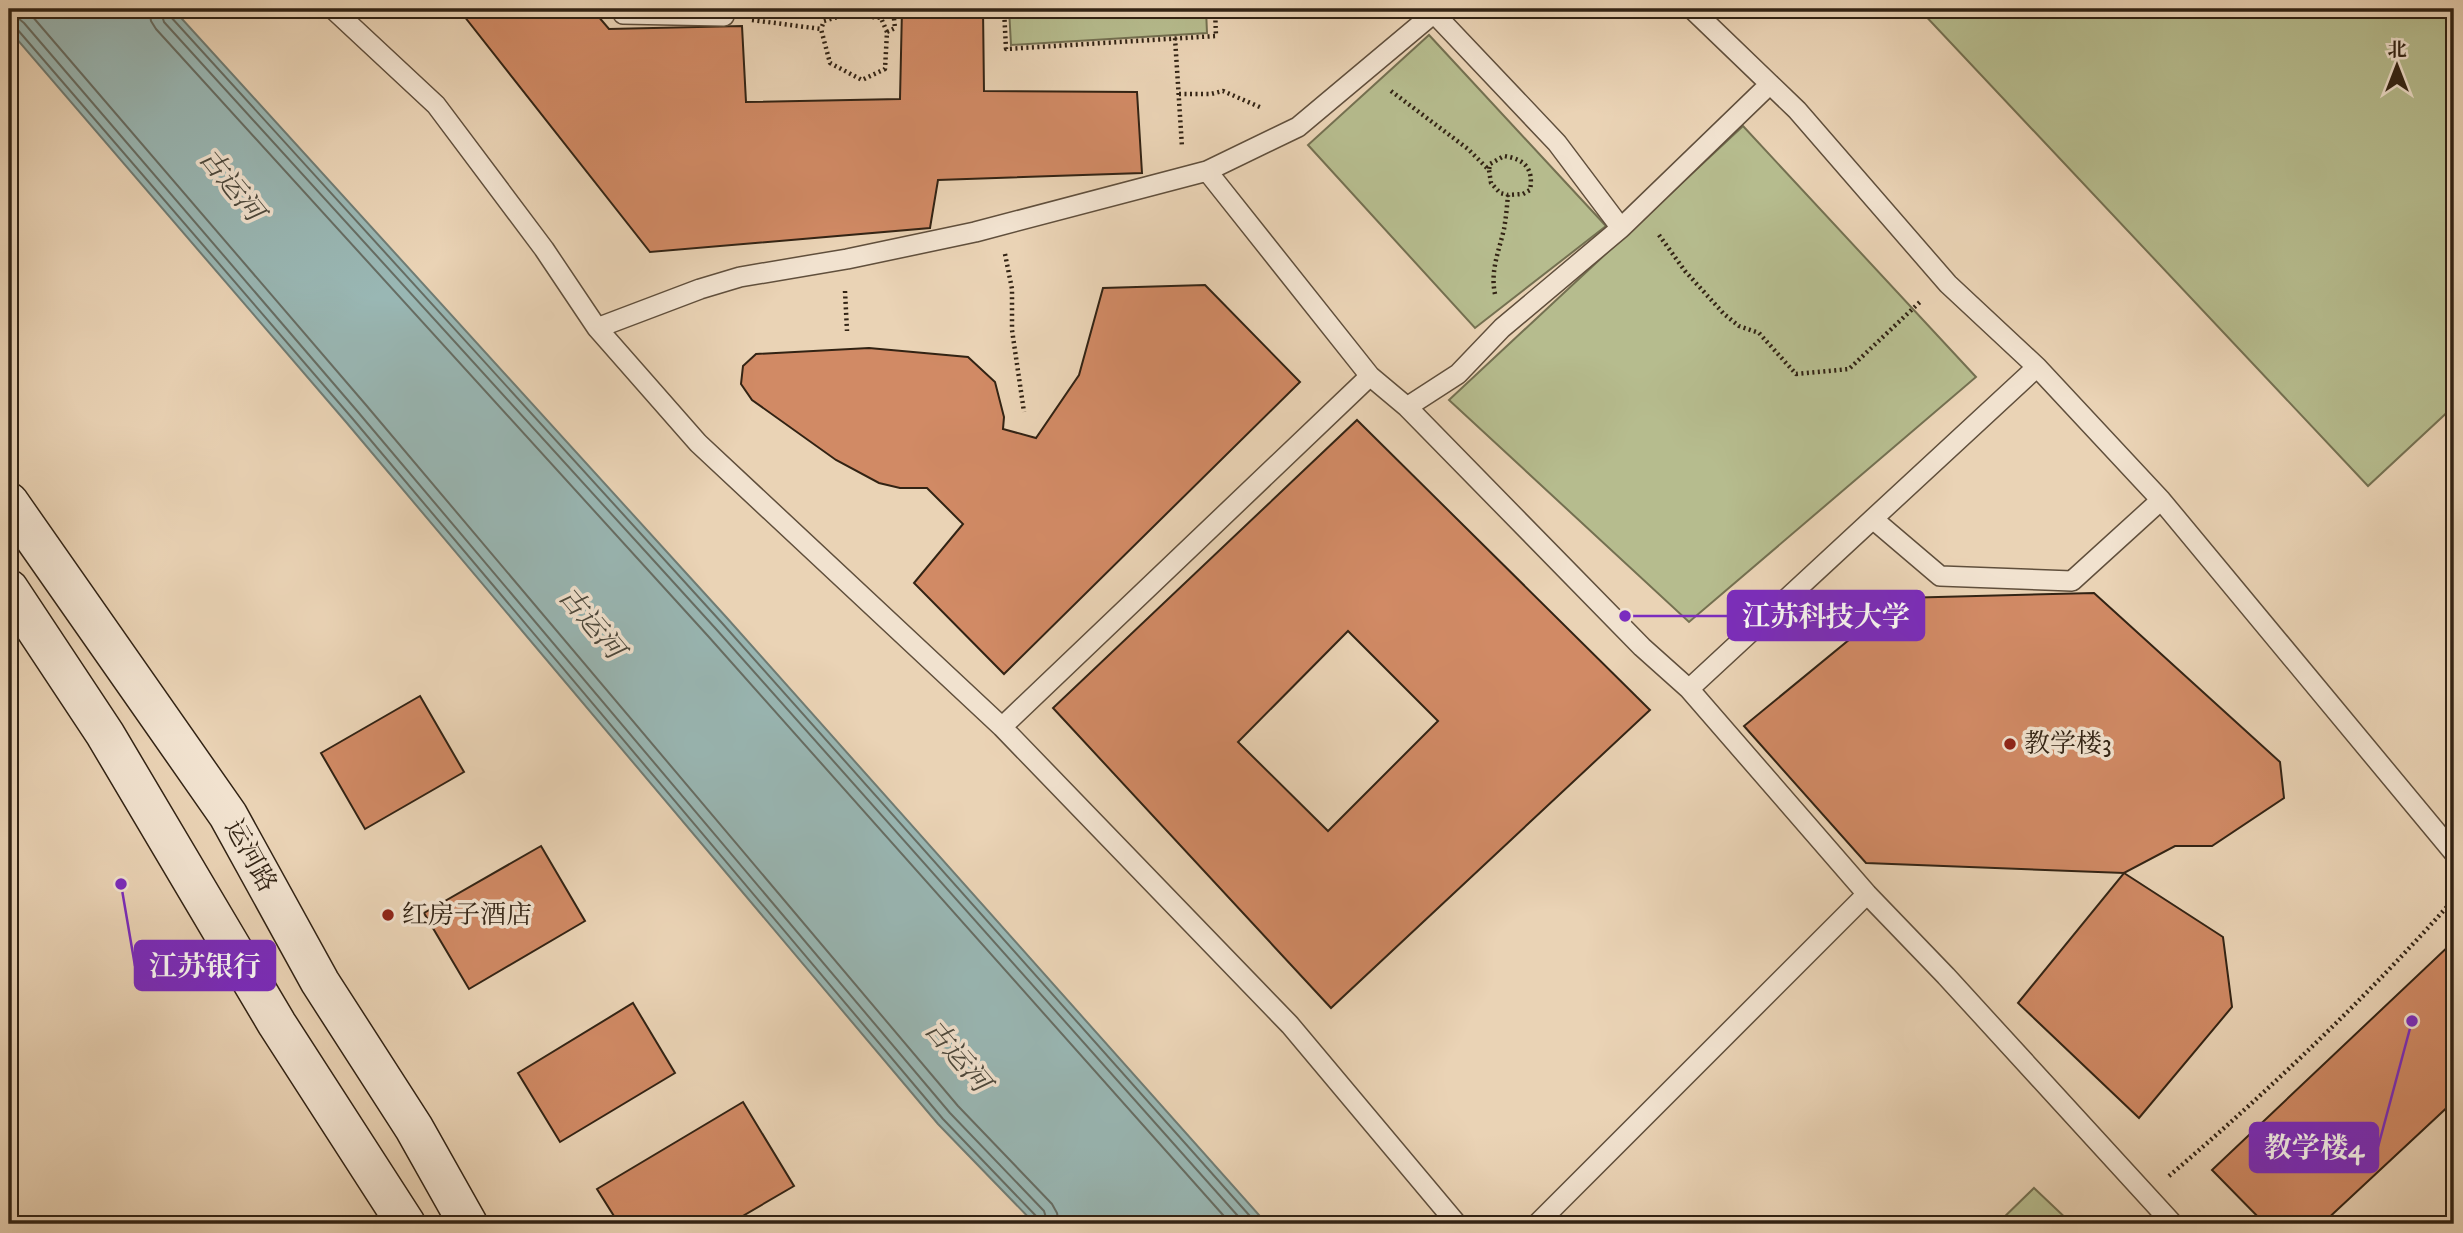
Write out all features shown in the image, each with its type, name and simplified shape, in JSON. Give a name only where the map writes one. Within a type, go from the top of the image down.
[{"type":"main road","name":"运河路","points":[[9,502],[228,815],[320,982],[414,1128],[468,1224]]},
{"type":"main road","points":[[9,589],[105,734],[277,1024],[406,1224]]},
{"type":"lane","points":[[333,9],[436,105],[544,249],[597,328],[698,443],[1002,727],[1290,1025],[1457,1224]]},
{"type":"lane","points":[[1692,9],[1797,110],[1948,284],[2038,367],[2161,500],[2454,853]]},
{"type":"lane","points":[[597,328],[700,289],[740,277],[847,259],[1000,226],[1206,171],[1298,127],[1432,11],[1557,143],[1621,228]]},
{"type":"lane","points":[[618,12],[724,16]]},
{"type":"lane","points":[[1407,407],[1458,374],[1502,328],[1621,228],[1770,84]]},
{"type":"lane","points":[[1206,171],[1370,376],[1407,407],[1642,647],[1689,688],[1867,894],[1946,976],[2173,1224]]},
{"type":"lane","points":[[1689,688],[2038,367]]},
{"type":"lane","points":[[1002,727],[1370,376]]},
{"type":"lane","points":[[1873,519],[1940,576],[2072,581],[2161,500]]},
{"type":"lane","points":[[1537,1224],[1867,894]]},
{"type":"path","points":[[887,32],[895,28],[893,9]]},
{"type":"path","points":[[1004,9],[1006,49],[1216,36],[1214,9]]},
{"type":"path","points":[[848,13],[881,19],[887,32],[885,69],[862,80],[830,63],[821,29],[824,21],[848,13]]},
{"type":"path","points":[[724,16],[821,29]]},
{"type":"path","points":[[1175,38],[1184,176]]},
{"type":"path","points":[[1366,70],[1401,101],[1427,116],[1468,149],[1489,170]]},
{"type":"path","points":[[1179,94],[1211,94],[1223,91],[1298,127]]},
{"type":"path","points":[[1504,156],[1523,162],[1530,169],[1530,190],[1523,194],[1500,193],[1491,183],[1489,170],[1490,164],[1504,156]]},
{"type":"path","points":[[1502,328],[1493,282],[1508,195]]},
{"type":"path","points":[[1638,211],[1662,238],[1685,271],[1724,314],[1738,326],[1759,333],[1796,374],[1849,369],[1918,302],[1948,284]]},
{"type":"path","points":[[1000,226],[1012,289],[1012,330],[1024,412]]},
{"type":"path","points":[[2146,1196],[2244,1113],[2388,973],[2454,899]]},
{"type":"green space","points":[[1009,9],[1206,9],[1207,33],[1011,45]]},
{"type":"green space","points":[[1919,9],[2454,9],[2454,406],[2368,486]]},
{"type":"green space","points":[[1429,35],[1606,226],[1475,328],[1308,145]]},
{"type":"green space","points":[[1743,126],[1976,377],[1689,622],[1449,400]]},
{"type":"green space","points":[[2034,1188],[2072,1224],[1997,1224]]},
{"type":"water","name":"古运河","points":[[9,9],[173,9],[727,618],[1267,1224],[1035,1224],[938,1124],[346,422],[9,30]]},
{"type":"building","points":[[442,9],[592,9],[609,29],[742,26],[746,102],[900,99],[902,9],[983,9],[984,91],[1137,92],[1142,173],[938,180],[930,228],[650,252],[464,16],[442,18]]},
{"type":"building","points":[[1205,285],[1300,382],[1004,674],[914,583],[963,524],[927,488],[900,488],[879,483],[836,460],[752,400],[741,384],[743,366],[756,354],[869,348],[968,357],[995,382],[1004,417],[1003,429],[1036,438],[1079,375],[1103,288]]},
{"type":"building","points":[[1357,420],[1650,710],[1331,1008],[1053,708]],"holes":[[[1348,631],[1438,721],[1328,831],[1238,742]]]},
{"type":"building","name":"教学楼3","points":[[2094,593],[2280,762],[2284,798],[2212,846],[2175,846],[2124,873],[1866,863],[1744,726],[1900,598]]},
{"type":"building","points":[[420,696],[464,772],[365,829],[321,753]]},
{"type":"building","points":[[541,846],[585,921],[469,989],[424,913]]},
{"type":"building","points":[[2124,873],[2223,937],[2232,1007],[2139,1118],[2018,1003]]},
{"type":"building","points":[[2454,941],[2454,1101],[2322,1224],[2265,1224],[2212,1170]]},
{"type":"building","points":[[633,1003],[675,1073],[560,1142],[518,1073]]},
{"type":"building","points":[[743,1102],[794,1186],[729,1224],[619,1224],[597,1189]]},
{"type":"place","name":"江苏科技大学","points":[[1625,616]]},
{"type":"place","name":"教学楼3","points":[[2010,744]]},
{"type":"place","name":"江苏银行","points":[[121,884]]},
{"type":"place","name":"红房子酒店","points":[[388,915]]},
{"type":"place","name":"教学楼4","points":[[2412,1021]]}]
